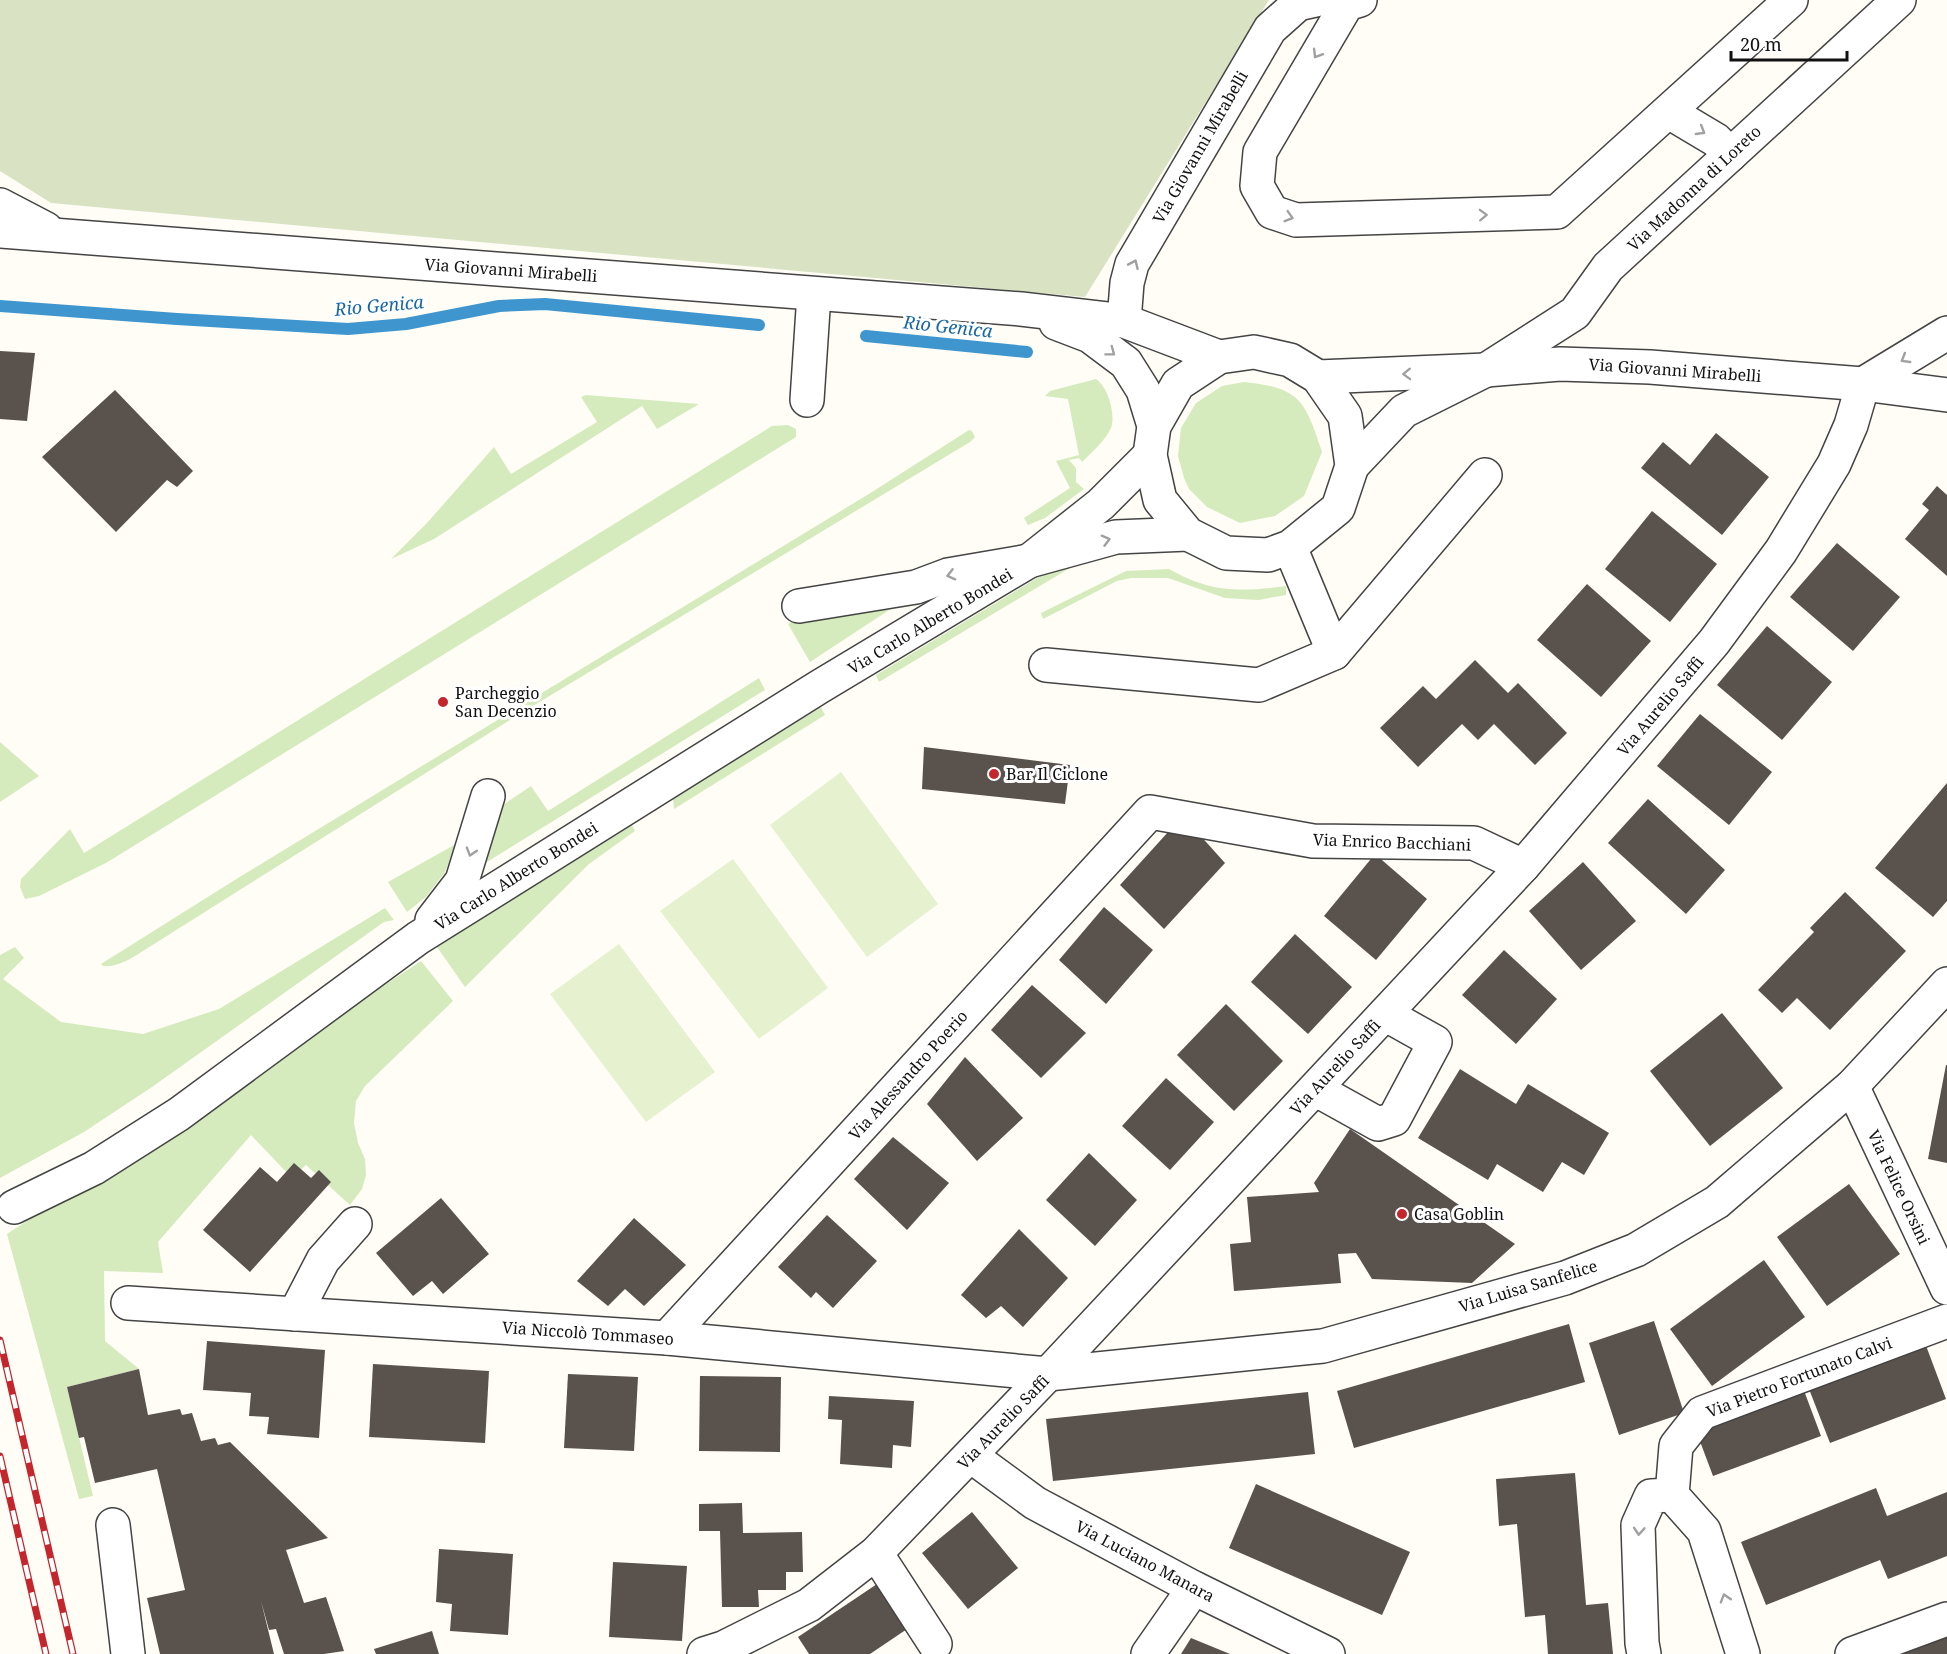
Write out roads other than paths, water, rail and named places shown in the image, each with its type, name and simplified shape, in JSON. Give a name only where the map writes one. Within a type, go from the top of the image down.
[{"type":"street","points":[[1339,1],[1260,152],[1257,186],[1272,212],[1296,220],[1557,212],[1791,0]]},
{"type":"street","name":"Via Madonna di Loreto","points":[[1486,370],[1575,313],[1608,267],[1899,0]]},
{"type":"street","name":"Via Giovanni Mirabelli","points":[[1124,321],[1127,283],[1132,264],[1269,29],[1298,4],[1339,1]]},
{"type":"street","points":[[1669,112],[1716,140],[1730,155]]},
{"type":"street","points":[[0,205],[60,235]]},
{"type":"street","name":"Via Giovanni Mirabelli","points":[[0,231],[1021,309],[1124,321],[1219,357]]},
{"type":"street","points":[[807,400],[814,294]]},
{"type":"street","name":"Via Giovanni Mirabelli","points":[[1021,309],[1090,336],[1126,363],[1143,390],[1160,500],[1188,534],[1226,553],[1268,555],[1290,548],[1338,508],[1352,466],[1404,411],[1486,370]]},
{"type":"street","points":[[1863,384],[1947,333]]},
{"type":"street","name":"Via Giovanni Mirabelli","points":[[1152,440],[1178,384],[1219,357],[1254,352],[1290,360],[1318,377],[1346,416],[1352,466]]},
{"type":"street","name":"Via Giovanni Mirabelli","points":[[1318,377],[1486,370],[1560,364],[1650,367],[1863,384]]},
{"type":"street","points":[[1863,384],[1947,394]]},
{"type":"street","points":[[1863,384],[1947,417]]},
{"type":"street","name":"Via Aurelio Saffi","points":[[704,1654],[723,1648],[809,1605],[876,1553],[971,1456],[1523,866],[1714,642],[1781,551],[1834,464],[1851,425],[1863,384]]},
{"type":"street","name":"Via Carlo Alberto Bondei","points":[[14,1207],[94,1168],[179,1114],[417,938],[819,687],[1029,561],[1101,504],[1152,440]]},
{"type":"street","points":[[1046,665],[1259,685],[1334,653],[1485,475]]},
{"type":"street","name":"Via Carlo Alberto Bondei","points":[[1029,561],[1116,537],[1188,534]]},
{"type":"street","points":[[1290,548],[1334,653]]},
{"type":"street","points":[[799,606],[916,587],[948,575],[1029,561]]},
{"type":"street","points":[[417,938],[462,881],[488,796]]},
{"type":"street","name":"Via Enrico Bacchiani","points":[[1150,812],[1313,841],[1474,843],[1523,866]]},
{"type":"street","name":"Via Alessandro Poerio","points":[[668,1338],[1150,812]]},
{"type":"street","name":"Via Luisa Sanfelice","points":[[1048,1374],[1323,1346],[1564,1278],[1636,1250],[1717,1202],[1852,1086],[1947,984]]},
{"type":"street","points":[[1315,1089],[1378,1124],[1394,1119],[1436,1042],[1385,1014]]},
{"type":"street","name":"Via Felice Orsini","points":[[1852,1086],[1947,1288]]},
{"type":"street","points":[[295,1314],[323,1260],[356,1224]]},
{"type":"street","name":"Via Niccolò Tommaseo","points":[[128,1303],[668,1338],[1048,1374]]},
{"type":"street","name":"Via Pietro Fortunato Calvi","points":[[1672,1495],[1676,1446],[1702,1413],[1947,1321]]},
{"type":"street","name":"Via Luciano Manara","points":[[971,1456],[1035,1503],[1194,1588],[1328,1654]]},
{"type":"street","points":[[1644,1654],[1638,1525],[1651,1496],[1672,1495],[1704,1531],[1743,1654]]},
{"type":"street","points":[[113,1525],[128,1654]]},
{"type":"street","points":[[876,1553],[935,1644]]},
{"type":"street","points":[[1148,1654],[1194,1588]]},
{"type":"street","points":[[1851,1654],[1947,1620]]},
{"type":"waterway","name":"Rio Genica","points":[[0,306],[348,329],[406,324],[499,306],[545,304],[759,325]]},
{"type":"waterway","name":"Rio Genica","points":[[866,336],[1027,352]]},
{"type":"railway","points":[[0,1340],[73,1654]]},
{"type":"railway","points":[[0,1456],[46,1654]]},
{"type":"place","name":"Parcheggio San Decenzio","points":[[443,702]]},
{"type":"place","name":"Bar Il Ciclone","points":[[994,774]]},
{"type":"place","name":"Casa Goblin","points":[[1402,1214]]}]
